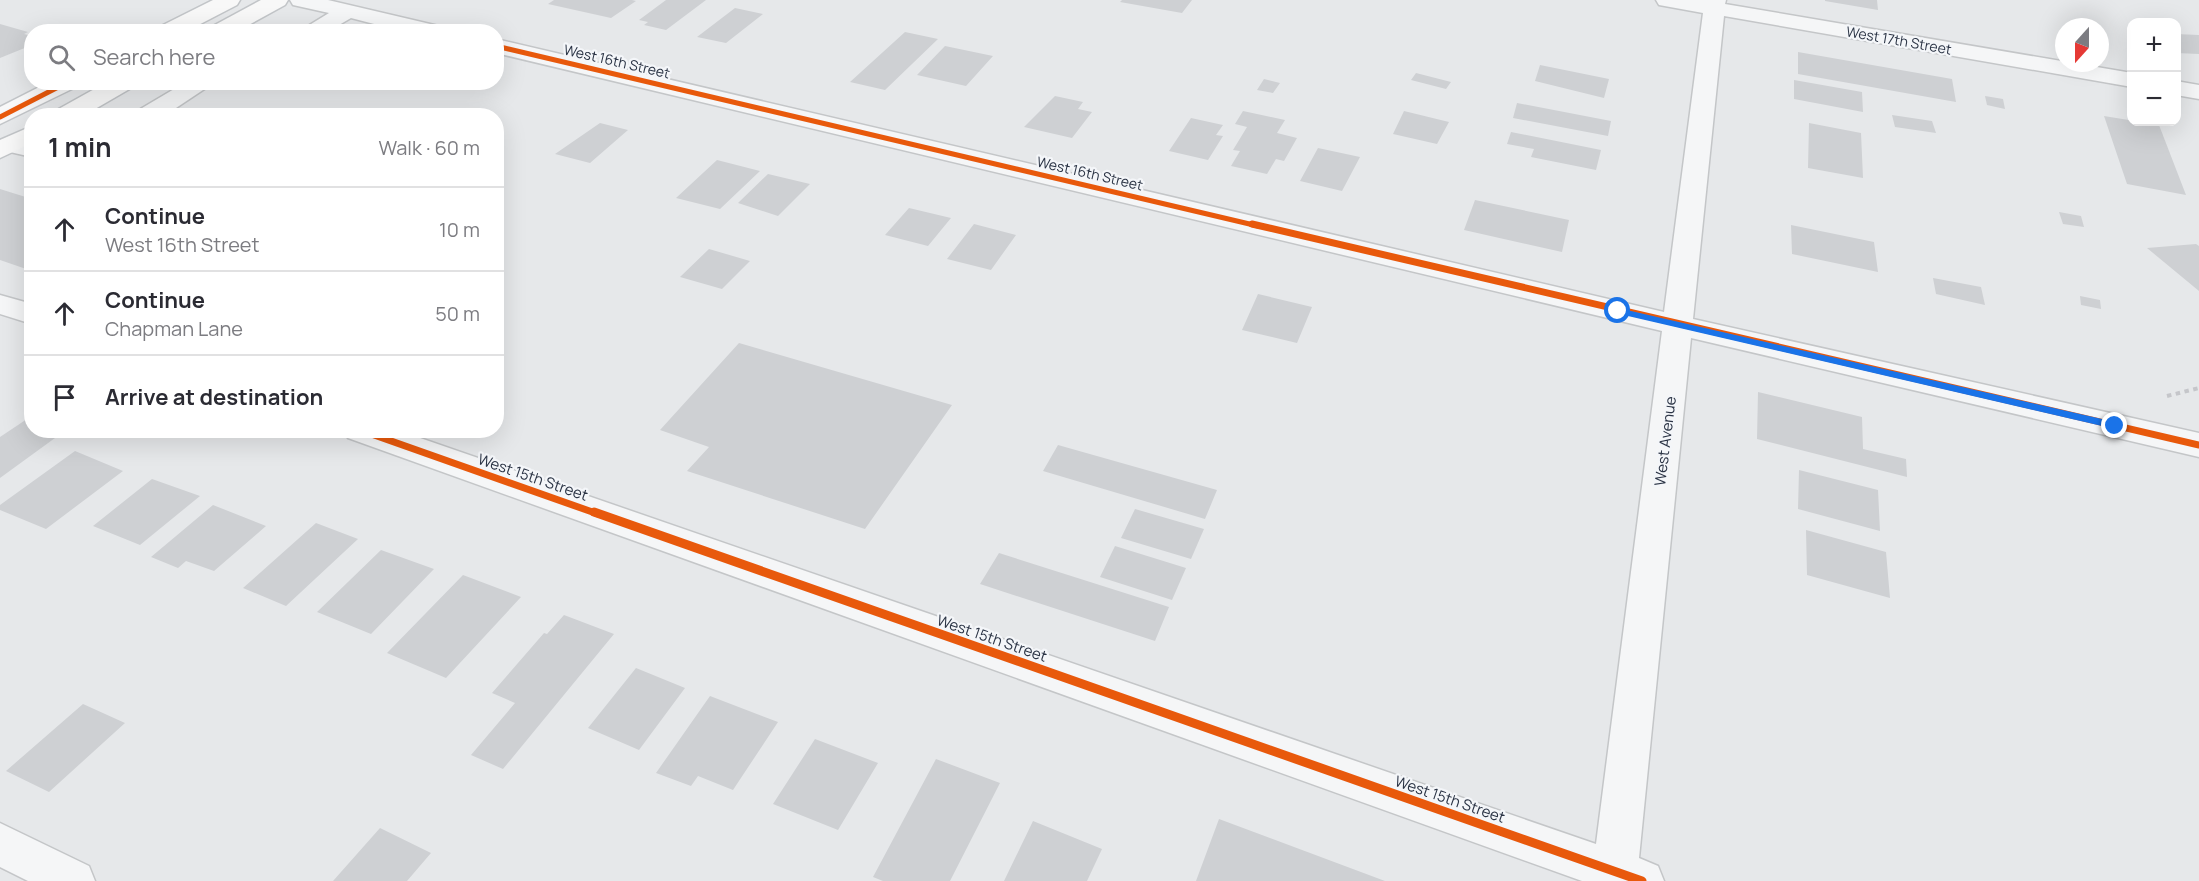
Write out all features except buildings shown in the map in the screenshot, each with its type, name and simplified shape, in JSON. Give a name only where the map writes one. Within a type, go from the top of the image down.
[{"type":"main road","points":[[182,24],[229,0]]},
{"type":"main road","points":[[234,24],[277,0]]},
{"type":"main road","points":[[0,117],[52,90]]},
{"type":"main road","points":[[78,108],[110,90]]},
{"type":"street","points":[[301,0],[402,24]]},
{"type":"street","name":"West 17th Street","points":[[1667,0],[1715,4],[2127,79]]},
{"type":"street","name":"West Avenue","points":[[1623,878],[1678,326],[1715,4]]},
{"type":"street","points":[[324,24],[349,11]]},
{"type":"street","name":"West 16th Street","points":[[504,48],[1678,326],[2199,445]]},
{"type":"street","points":[[2181,89],[2199,92]]},
{"type":"street","points":[[160,108],[190,90]]},
{"type":"street","points":[[0,304],[24,312]]},
{"type":"street","name":"West 15th Street","points":[[383,438],[1623,878]]},
{"type":"street","points":[[0,844],[73,881]]},
{"type":"cycle path","points":[[504,48],[1678,325],[2199,445]]},
{"type":"cycle path","points":[[0,117],[52,90]]},
{"type":"cycle path","points":[[383,438],[1642,881]]},
{"type":"route","points":[[1618,311],[2115,426]]}]
